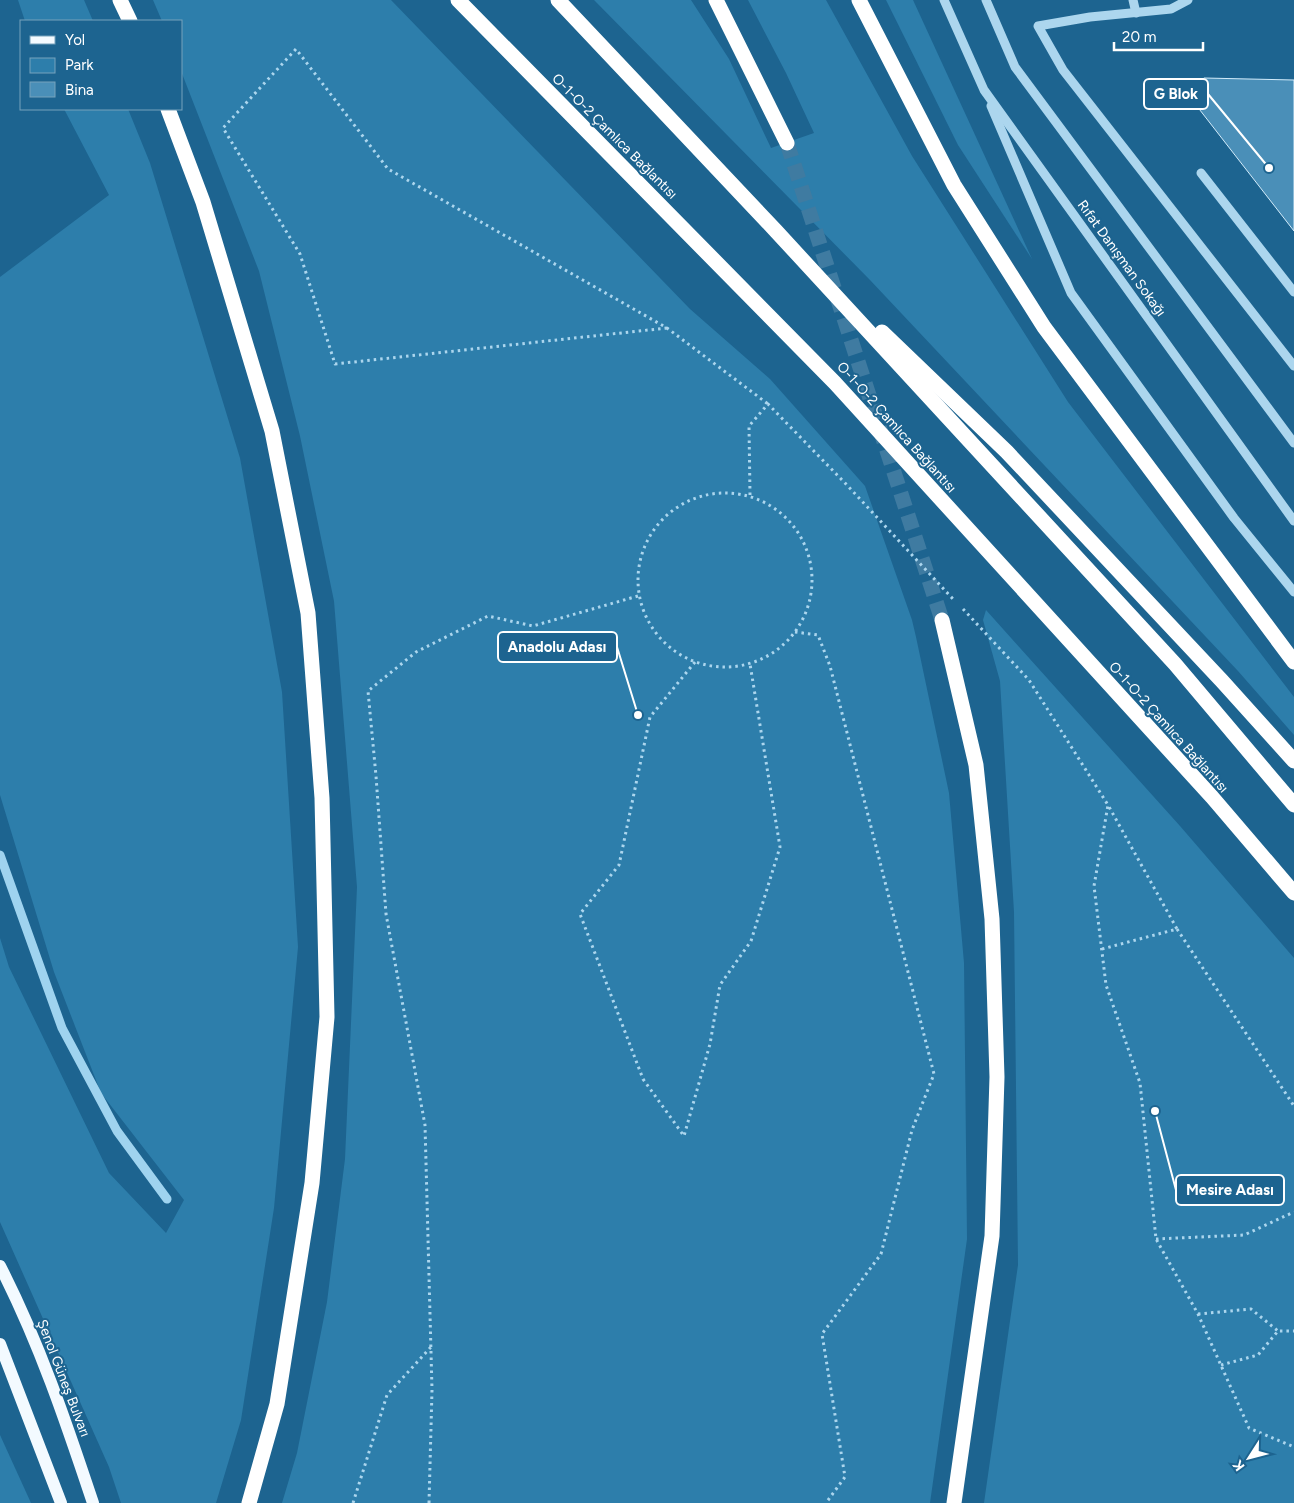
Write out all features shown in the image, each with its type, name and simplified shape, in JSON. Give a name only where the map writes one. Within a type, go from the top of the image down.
[{"type":"highway","points":[[120,0],[130,20]]},
{"type":"highway","name":"O-1-O-2 Çamlıca Bağlantısı","points":[[458,0],[835,383],[1212,797],[1294,893]]},
{"type":"highway","points":[[558,0],[776,231],[1175,664],[1294,805]]},
{"type":"highway","points":[[716,0],[786,143]]},
{"type":"highway","points":[[859,0],[954,185],[1044,327],[1294,662]]},
{"type":"highway","points":[[168,110],[203,202],[272,431],[308,613],[322,798],[327,1017],[312,1183],[278,1404],[249,1503]]},
{"type":"highway","points":[[776,231],[1008,452],[1222,681],[1294,761]]},
{"type":"highway","points":[[942,620],[976,765],[992,919],[997,1077],[992,1236],[954,1503]]},
{"type":"main road","name":"Şenol Güneş Bulvarı","points":[[0,1266],[32,1333],[50,1378],[92,1503]]},
{"type":"main road","points":[[0,1344],[61,1503]]},
{"type":"street","name":"Rıfat Danışman Sokağı","points":[[944,0],[984,90],[1294,521]]},
{"type":"street","name":"Rıfat Danışman Sokağı","points":[[986,0],[1016,66],[1294,443]]},
{"type":"street","points":[[1133,0],[1136,13]]},
{"type":"street","points":[[1188,0],[1171,9],[1090,17],[1038,26],[1063,70],[1294,366]]},
{"type":"street","points":[[984,90],[1071,293],[1234,518],[1294,592]]},
{"type":"street","points":[[1201,173],[1294,292]]},
{"type":"path","points":[[667,328],[334,364],[300,254],[224,128],[296,49],[388,169],[667,328],[768,404],[954,600]]},
{"type":"path","points":[[750,495],[749,426],[768,404]]},
{"type":"path","points":[[720,492],[750,495],[775,508],[795,527],[808,552],[812,580],[808,607],[795,632],[775,652],[750,664],[723,667],[695,662],[669,648],[649,625],[638,596],[638,566],[647,538],[666,514],[691,498],[720,492]]},
{"type":"path","points":[[429,1503],[432,1390],[425,1124],[386,914],[368,691],[416,652],[488,616],[532,626],[638,596]]},
{"type":"path","points":[[961,607],[1029,680],[1108,804],[1177,929],[1294,1106]]},
{"type":"path","points":[[795,632],[818,635],[830,666],[934,1074],[912,1130],[881,1254],[822,1334],[845,1477],[826,1503]]},
{"type":"path","points":[[695,662],[650,717],[619,865],[580,914],[643,1080],[684,1136],[710,1044],[720,985],[752,941],[780,847],[750,664]]},
{"type":"path","points":[[1108,804],[1094,886],[1106,985],[1140,1083],[1156,1239],[1198,1314],[1249,1428],[1294,1447]]},
{"type":"path","points":[[1102,949],[1177,929]]},
{"type":"path","points":[[1156,1239],[1244,1235],[1294,1212]]},
{"type":"path","points":[[1198,1314],[1251,1309],[1278,1331],[1294,1331]]},
{"type":"path","points":[[1221,1365],[1258,1355],[1278,1331]]},
{"type":"path","points":[[353,1503],[387,1395],[431,1346]]},
{"type":"green space","points":[[18,0],[84,0],[93,20],[25,20]]},
{"type":"green space","points":[[153,0],[391,0],[690,309],[770,379],[865,486],[912,620],[949,793],[964,963],[967,1239],[930,1503],[282,1503],[297,1453],[327,1302],[345,1159],[357,887],[334,601],[300,436],[259,271],[182,74],[182,20],[162,20]]},
{"type":"green space","points":[[594,0],[691,0],[729,59],[771,148],[814,133],[786,73],[748,0],[826,0],[912,156],[1068,402],[1294,697],[1294,735],[1238,671],[870,280]]},
{"type":"green space","points":[[886,0],[913,0],[1032,259],[958,145]]},
{"type":"green space","points":[[65,110],[128,110],[150,163],[240,458],[282,692],[298,947],[274,1208],[241,1420],[216,1503],[121,1503],[109,1467],[0,1222],[0,938],[9,967],[109,1173],[166,1233],[184,1200],[101,1093],[54,972],[0,795],[0,277],[109,195]]},
{"type":"green space","points":[[986,610],[1180,826],[1294,958],[1294,1503],[984,1503],[1018,1265],[1014,912],[1000,681],[983,620]]},
{"type":"green space","points":[[0,1435],[31,1503],[0,1503]]},
{"type":"building","points":[[1204,78],[1294,80],[1294,231],[1196,105],[1193,99],[1195,86]]},
{"type":"waterway","points":[[0,855],[62,1028],[117,1131],[167,1199]]},
{"type":"tunnel","points":[[787,143],[942,620]]},
{"type":"place","name":"G Blok","points":[[1269,168]]},
{"type":"place","name":"Anadolu Adası","points":[[638,715]]},
{"type":"place","name":"Mesire Adası","points":[[1155,1111]]}]
